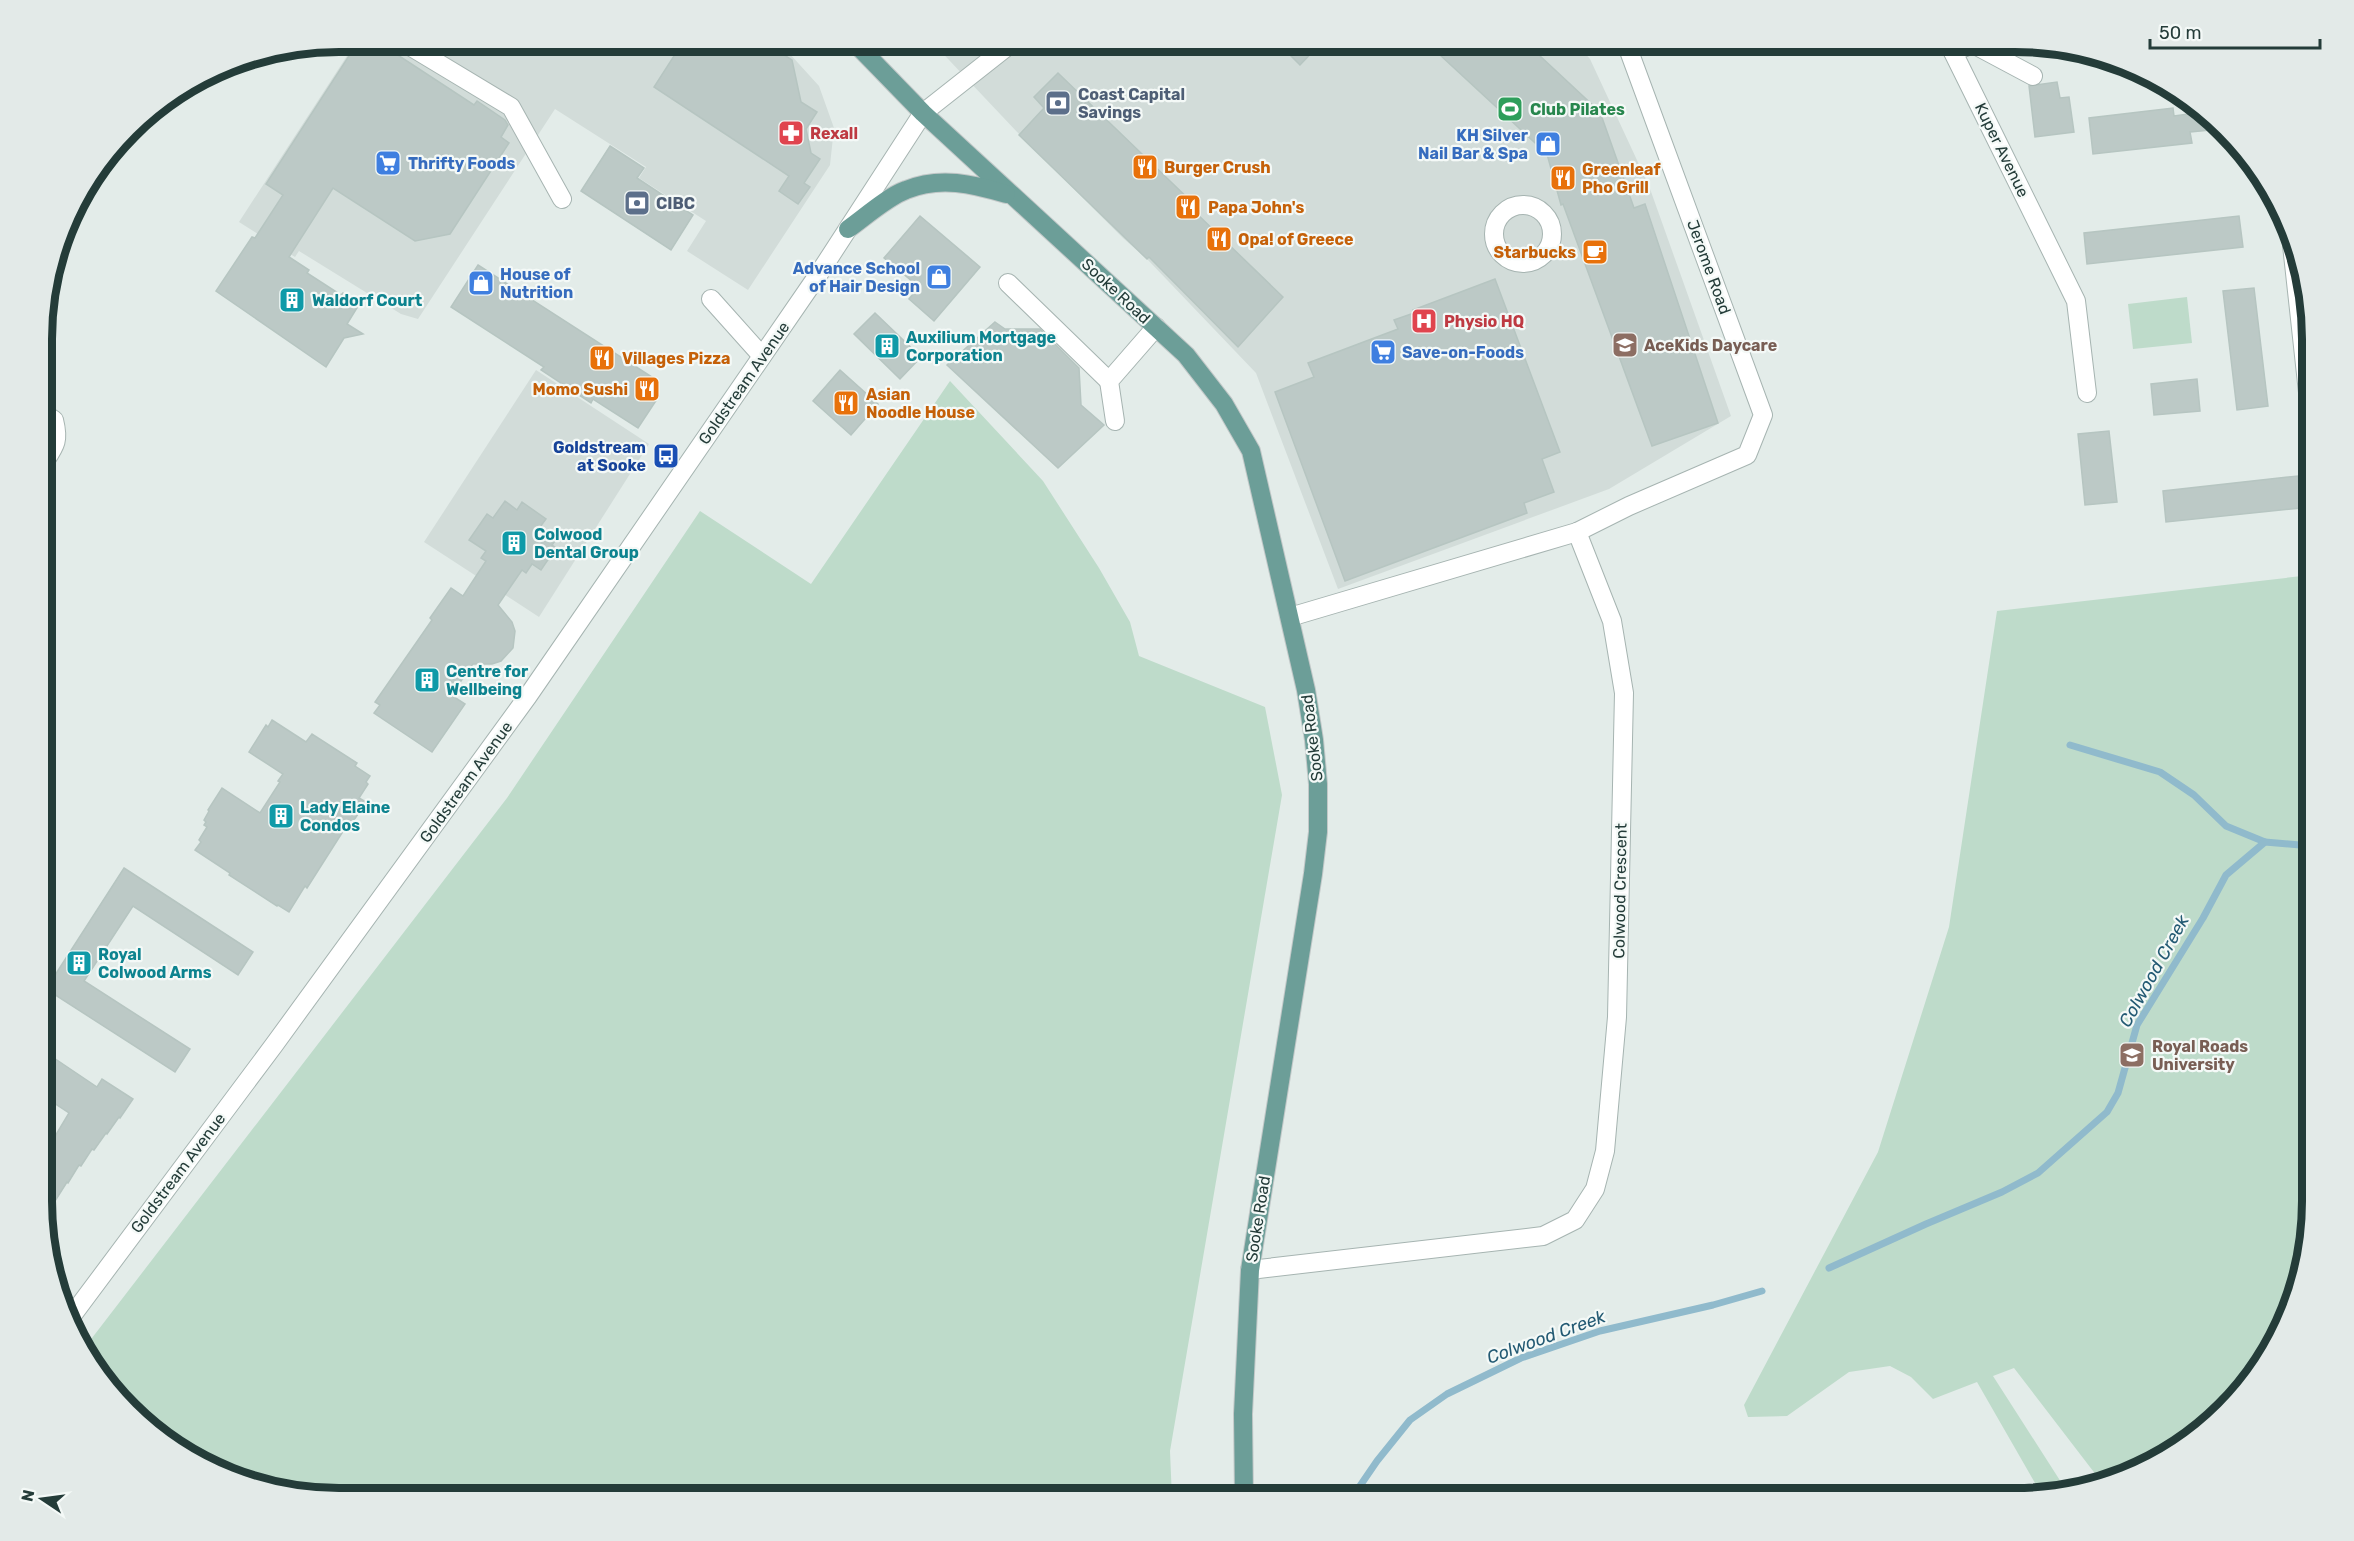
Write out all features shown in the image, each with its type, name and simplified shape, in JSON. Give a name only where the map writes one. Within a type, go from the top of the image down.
[{"type":"main road","name":"Sooke Road","points":[[864,52],[923,113],[1186,355],[1224,404],[1251,452],[1306,690],[1318,784],[1313,874],[1250,1270],[1244,1414],[1244,1488]]},
{"type":"main road","points":[[848,229],[905,190],[935,182],[973,183],[1014,197]]},
{"type":"street","points":[[420,52],[511,107],[562,199]]},
{"type":"street","name":"Goldstream Avenue","points":[[75,1312],[472,775],[574,631],[848,229],[923,113],[1000,52]]},
{"type":"street","name":"Jerome Road","points":[[1577,532],[1629,506],[1747,455],[1763,415],[1629,52]]},
{"type":"street","name":"Kuper Avenue","points":[[1953,52],[2076,301],[2087,393]]},
{"type":"street","points":[[1988,52],[2033,76]]},
{"type":"street","points":[[1008,283],[1108,381],[1115,421]]},
{"type":"street","points":[[2297,288],[2302,335]]},
{"type":"street","points":[[711,299],[762,356]]},
{"type":"street","points":[[1108,381],[1156,327]]},
{"type":"street","points":[[52,419],[58,437],[52,450]]},
{"type":"street","points":[[1290,617],[1577,532]]},
{"type":"street","name":"Colwood Crescent","points":[[1250,1270],[1543,1236],[1575,1220],[1595,1189],[1605,1151],[1617,1017],[1624,693],[1612,621],[1577,532]]},
{"type":"shaded area","points":[[350,52],[788,52],[819,86],[834,128],[830,165],[748,290],[687,251],[706,221],[639,178],[646,167],[555,109],[418,319],[401,314],[299,251],[295,257],[239,222]]},
{"type":"shaded area","points":[[941,52],[1584,52],[1590,59],[1649,186],[1731,416],[1609,489],[1338,589],[1256,373],[1147,259],[1019,134]]},
{"type":"shaded area","points":[[536,370],[649,444],[539,617],[424,542]]},
{"type":"green space","points":[[2187,297],[2192,343],[2133,349],[2128,304]]},
{"type":"green space","points":[[950,381],[1043,481],[1099,568],[1130,622],[1139,656],[1265,707],[1282,795],[1170,1451],[1172,1488],[321,1488],[265,1479],[230,1467],[196,1450],[165,1429],[124,1391],[89,1342],[507,798],[700,511],[811,584]]},
{"type":"green space","name":"Royal Roads University","points":[[2302,576],[2302,1201],[2299,1239],[2292,1276],[2280,1311],[2263,1345],[2230,1391],[2204,1417],[2174,1440],[2141,1459],[2107,1473],[2097,1476],[2014,1368],[1993,1376],[2062,1484],[2038,1488],[1977,1382],[1933,1399],[1911,1377],[1890,1366],[1849,1372],[1787,1416],[1748,1417],[1744,1405],[1878,1152],[1949,927],[1997,611]]},
{"type":"building","name":"Thrifty Foods","points":[[352,52],[393,52],[474,105],[477,101],[505,120],[508,125],[501,137],[509,143],[450,234],[415,241],[333,188],[289,257],[309,270],[307,273],[341,295],[343,293],[360,303],[347,324],[363,334],[344,338],[326,367],[216,291],[283,195],[266,184]]},
{"type":"building","points":[[677,52],[780,52],[792,60],[801,102],[817,112],[806,129],[811,153],[820,159],[804,183],[810,187],[798,204],[779,191],[789,176],[654,87]]},
{"type":"building","points":[[1287,52],[1312,52],[1300,65]]},
{"type":"building","points":[[1437,52],[1536,52],[1600,112],[1634,208],[1645,204],[1718,423],[1652,446],[1563,204],[1561,205],[1547,154]]},
{"type":"building","points":[[1058,73],[1197,207],[1194,211],[1283,297],[1238,347],[1149,257],[1147,259],[1019,135],[1044,108],[1034,97]]},
{"type":"building","points":[[2057,82],[2060,98],[2069,97],[2074,132],[2035,137],[2029,86]]},
{"type":"building","points":[[2173,108],[2174,116],[2191,114],[2210,130],[2190,132],[2192,143],[2093,154],[2089,118]]},
{"type":"building","name":"CIBC","points":[[610,146],[644,168],[637,178],[693,215],[671,250],[581,191]]},
{"type":"building","name":"Advance School of Hair Design","points":[[920,216],[980,267],[934,321],[909,299],[919,287],[884,258]]},
{"type":"building","points":[[2239,216],[2243,247],[2087,264],[2084,233]]},
{"type":"building","points":[[478,265],[655,379],[659,396],[638,428],[593,399],[591,403],[541,370],[544,367],[451,307]]},
{"type":"building","points":[[1495,279],[1560,452],[1542,459],[1554,492],[1524,503],[1527,513],[1345,581],[1275,392],[1314,377],[1308,363],[1398,329],[1394,320],[1414,313],[1413,310]]},
{"type":"building","points":[[2254,288],[2268,406],[2237,410],[2223,291]]},
{"type":"building","name":"Auxilium Mortgage Corporation","points":[[875,313],[921,357],[900,379],[854,334]]},
{"type":"building","points":[[995,322],[1005,329],[1040,329],[1079,368],[1081,405],[1104,425],[1058,468],[947,365]]},
{"type":"building","name":"Asian Noodle House","points":[[840,370],[878,404],[851,435],[813,401]]},
{"type":"building","points":[[2197,379],[2200,411],[2154,415],[2151,384]]},
{"type":"building","points":[[2109,431],[2117,502],[2085,505],[2078,434]]},
{"type":"building","points":[[2298,476],[2301,508],[2166,522],[2163,491]]},
{"type":"building","name":"Centre for Wellbeing","points":[[505,501],[517,510],[522,502],[546,519],[540,527],[554,537],[552,539],[555,541],[552,545],[556,548],[541,570],[532,564],[526,573],[522,570],[498,605],[512,622],[515,631],[513,648],[501,661],[492,664],[473,664],[451,695],[465,704],[432,752],[374,713],[380,705],[375,702],[432,620],[430,618],[451,588],[463,596],[486,561],[481,558],[486,551],[469,540],[487,514],[493,518]]},
{"type":"building","name":"Lady Elaine Condos","points":[[272,720],[306,742],[312,734],[357,763],[355,766],[370,776],[359,798],[366,802],[350,826],[347,825],[289,912],[229,875],[230,873],[195,850],[207,827],[204,825],[206,822],[204,820],[208,810],[222,788],[260,813],[280,782],[278,781],[283,774],[249,752],[266,725],[268,727]]},
{"type":"building","name":"Royal Colwood Arms","points":[[124,868],[253,952],[238,975],[133,906],[84,981],[190,1049],[175,1072],[52,993],[52,980]]},
{"type":"building","points":[[52,1057],[97,1087],[102,1079],[133,1099],[81,1166],[79,1165],[52,1205],[52,1141],[69,1113],[52,1102]]},
{"type":"waterway","points":[[2070,745],[2160,772],[2194,795],[2226,826],[2265,842]]},
{"type":"waterway","name":"Colwood Creek","points":[[1829,1268],[2002,1192],[2038,1173],[2107,1112],[2118,1093],[2137,1025],[2203,918],[2226,875],[2265,842],[2302,845]]},
{"type":"waterway","name":"Colwood Creek","points":[[1359,1488],[1410,1420],[1447,1394],[1521,1358],[1600,1331],[1713,1305],[1762,1291]]},
{"type":"place","name":"Coast Capital Savings","points":[[1058,103]]},
{"type":"place","name":"Club Pilates","points":[[1510,109]]},
{"type":"place","name":"Rexall","points":[[791,133]]},
{"type":"place","name":"KH Silver Nail Bar & Spa","points":[[1548,144]]},
{"type":"place","name":"Thrifty Foods","points":[[388,163]]},
{"type":"place","name":"Burger Crush","points":[[1145,167]]},
{"type":"place","name":"Greenleaf Pho Grill","points":[[1563,178]]},
{"type":"place","name":"CIBC","points":[[637,203]]},
{"type":"place","name":"Papa John's","points":[[1188,207]]},
{"type":"place","name":"Opa! of Greece","points":[[1219,239]]},
{"type":"place","name":"Starbucks","points":[[1595,252]]},
{"type":"place","name":"Advance School of Hair Design","points":[[939,277]]},
{"type":"place","name":"House of Nutrition","points":[[481,283]]},
{"type":"place","name":"Waldorf Court","points":[[292,300]]},
{"type":"place","name":"Physio HQ","points":[[1424,321]]},
{"type":"place","name":"AceKids Daycare","points":[[1625,345]]},
{"type":"place","name":"Auxilium Mortgage Corporation","points":[[887,346]]},
{"type":"place","name":"Save-on-Foods","points":[[1383,352]]},
{"type":"place","name":"Villages Pizza","points":[[602,358]]},
{"type":"place","name":"Momo Sushi","points":[[647,389]]},
{"type":"place","name":"Asian Noodle House","points":[[846,403]]},
{"type":"place","name":"Goldstream at Sooke","points":[[666,456]]},
{"type":"place","name":"Colwood Dental Group","points":[[514,543]]},
{"type":"place","name":"Centre for Wellbeing","points":[[427,680]]},
{"type":"place","name":"Lady Elaine Condos","points":[[281,816]]},
{"type":"place","name":"Royal Colwood Arms","points":[[79,963]]},
{"type":"place","name":"Royal Roads University","points":[[2132,1055]]}]
